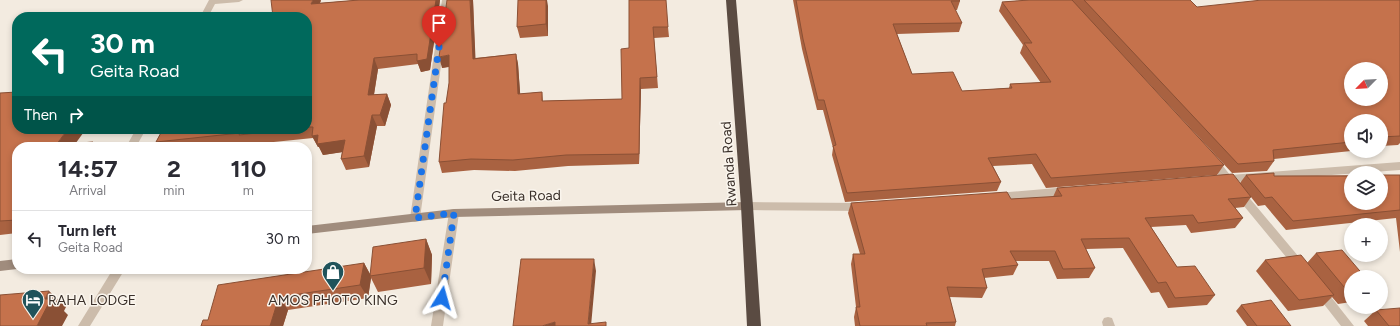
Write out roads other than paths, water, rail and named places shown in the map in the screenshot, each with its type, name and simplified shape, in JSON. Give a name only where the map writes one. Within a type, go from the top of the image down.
[{"type":"highway","name":"Rwanda Road","points":[[731,0],[747,206],[754,326]]},
{"type":"main road","name":"Geita Road","points":[[312,229],[454,213],[747,206]]},
{"type":"main road","points":[[0,266],[12,265]]},
{"type":"street","points":[[207,12],[213,1],[239,0]]},
{"type":"street","points":[[415,218],[446,0]]},
{"type":"street","points":[[1203,150],[1229,179],[1348,326]]},
{"type":"street","points":[[1214,180],[1400,166]]},
{"type":"street","points":[[989,198],[1082,190]]},
{"type":"street","points":[[747,206],[873,207]]},
{"type":"street","points":[[437,326],[454,213]]},
{"type":"street","points":[[84,326],[116,274]]},
{"type":"place","name":"AMOS PHOTO KING","points":[[333,292]]},
{"type":"place","name":"RAHA LODGE","points":[[33,320]]}]
